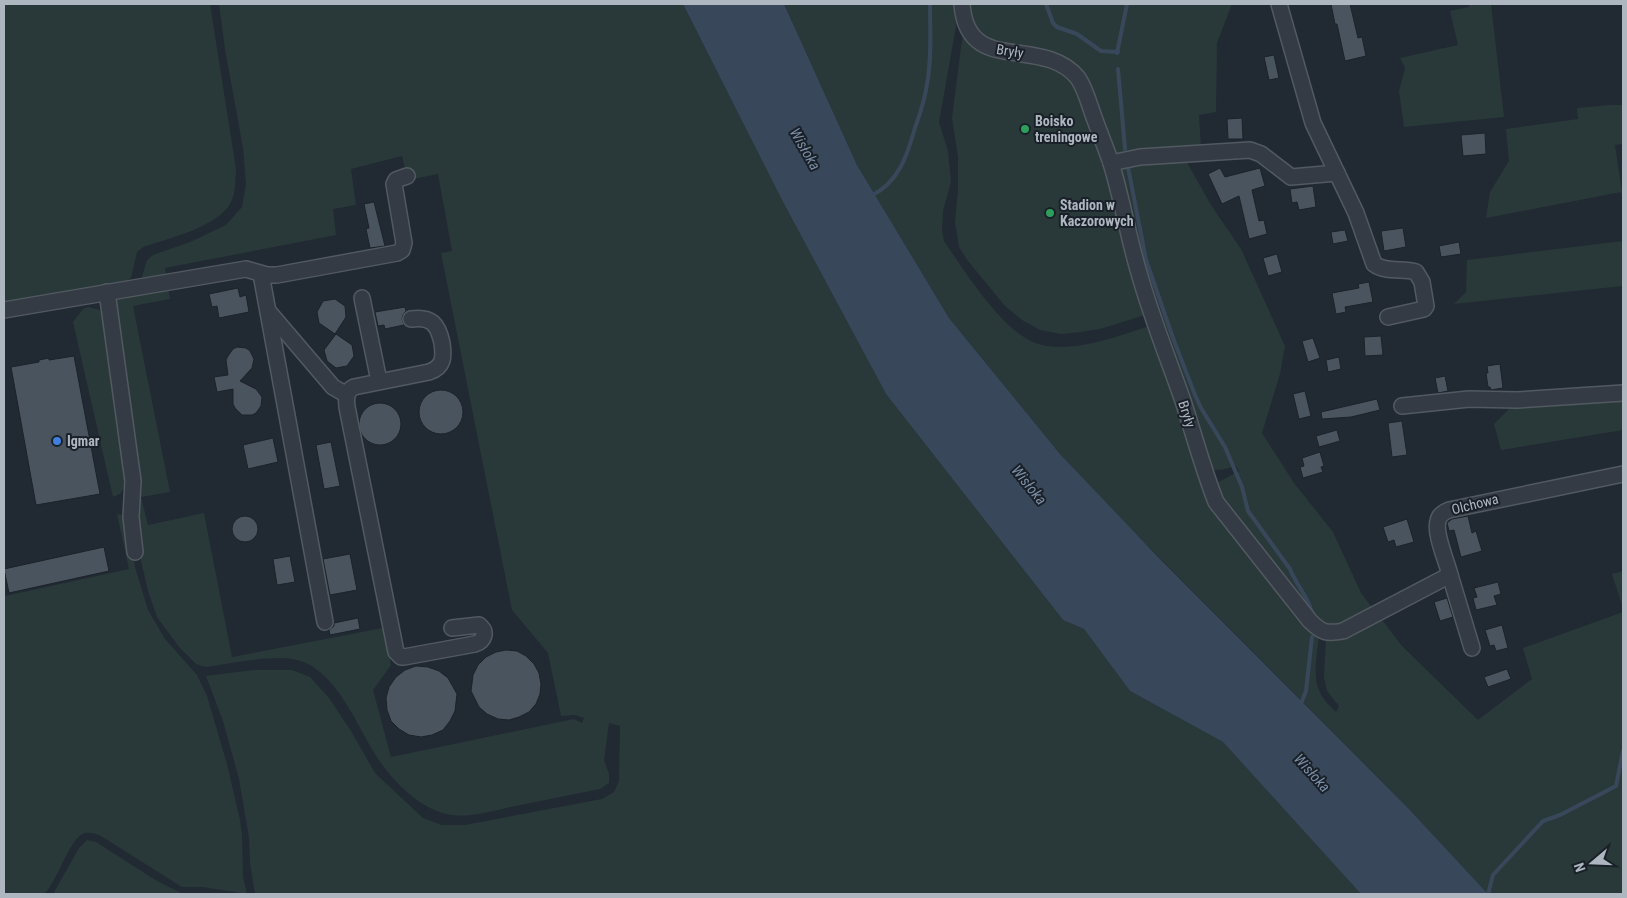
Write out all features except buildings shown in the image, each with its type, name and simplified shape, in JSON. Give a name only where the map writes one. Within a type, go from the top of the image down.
[{"type":"street","name":"Bryły","points":[[962,4],[965,24],[976,40],[985,46],[1030,54],[1050,60],[1068,70],[1078,79],[1111,163],[1139,273],[1216,502],[1310,621],[1318,630],[1323,632],[1335,633],[1343,631],[1450,575]]},
{"type":"street","points":[[1278,4],[1312,123],[1356,213],[1374,264],[1386,269],[1416,272],[1420,276],[1426,306],[1424,309],[1388,317]]},
{"type":"street","points":[[1111,163],[1140,157],[1250,150],[1261,154],[1291,177],[1338,173]]},
{"type":"street","points":[[4,310],[246,269],[261,274],[277,276],[400,252],[404,243],[394,184],[396,180],[406,176]]},
{"type":"street","points":[[261,274],[325,622]]},
{"type":"street","points":[[107,292],[134,480],[131,517],[135,552]]},
{"type":"street","points":[[362,298],[379,382]]},
{"type":"street","points":[[268,310],[333,387],[347,395]]},
{"type":"street","points":[[411,319],[427,320],[435,325],[440,335],[444,354],[443,360],[436,369],[429,372],[354,387],[349,390],[347,395],[347,407],[396,652],[404,657],[475,644],[481,642],[484,638],[483,629],[479,625],[452,628]]},
{"type":"street","points":[[1402,406],[1469,399],[1517,400],[1623,393]]},
{"type":"street","name":"Olchowa","points":[[1450,575],[1437,527],[1438,518],[1442,513],[1480,502],[1623,474]]},
{"type":"street","points":[[1450,575],[1472,648]]},
{"type":"shaded area","points":[[4,4],[210,4],[236,169],[233,196],[224,212],[203,226],[143,247],[137,252],[131,278],[127,281],[4,306]]},
{"type":"shaded area","points":[[219,4],[683,4],[783,202],[886,394],[1063,620],[1084,629],[1130,691],[1223,742],[1361,894],[255,894],[250,863],[249,838],[239,779],[223,721],[206,676],[254,670],[292,670],[310,677],[329,698],[351,731],[375,773],[423,818],[442,825],[465,825],[602,799],[614,792],[619,781],[620,726],[609,723],[604,760],[609,774],[609,783],[600,789],[479,814],[463,816],[447,814],[427,806],[400,786],[379,760],[354,716],[334,686],[308,664],[283,658],[206,667],[196,664],[179,647],[157,617],[148,591],[140,556],[115,302],[118,297],[168,288],[170,299],[133,306],[170,492],[141,497],[148,525],[204,513],[232,657],[383,628],[391,665],[373,690],[391,757],[574,719],[582,723],[584,718],[575,715],[561,716],[548,653],[512,610],[441,253],[452,251],[438,174],[408,180],[402,156],[351,169],[356,205],[333,209],[336,235],[165,268],[166,276],[141,280],[147,260],[153,255],[190,242],[226,225],[242,207],[246,184],[243,148]]},
{"type":"shaded area","points":[[784,4],[955,4],[956,26],[939,122],[948,151],[951,182],[943,211],[942,230],[944,241],[974,284],[999,315],[1025,338],[1038,344],[1052,347],[1081,345],[1152,325],[1206,496],[1319,634],[1316,670],[1317,684],[1326,702],[1336,712],[1339,706],[1327,691],[1324,677],[1326,637],[1380,617],[1402,646],[1478,720],[1532,679],[1523,648],[1623,612],[1623,894],[1488,894],[1409,809],[1123,521],[1060,454],[949,318],[857,165]]},
{"type":"shaded area","points":[[965,4],[1232,4],[1217,43],[1216,112],[1199,115],[1201,149],[1115,157],[1085,83],[978,36]]},
{"type":"shaded area","points":[[1469,4],[1491,4],[1504,117],[1404,127],[1399,91],[1405,68],[1400,58],[1458,45],[1450,11],[1469,7]]},
{"type":"shaded area","points":[[966,35],[1048,63],[1074,80],[1099,138],[1148,314],[1100,329],[1081,332],[1061,334],[1040,330],[1022,320],[1005,306],[968,261],[959,247],[955,222],[958,190],[958,157],[952,118],[961,47],[963,36]]},
{"type":"shaded area","points":[[1623,105],[1623,144],[1615,145],[1623,199],[1621,192],[1486,218],[1490,192],[1509,161],[1506,129],[1578,119],[1577,108]]},
{"type":"shaded area","points":[[1185,159],[1211,205],[1241,249],[1285,346],[1280,374],[1262,433],[1294,483],[1333,532],[1361,593],[1374,610],[1346,625],[1321,626],[1217,495],[1217,483],[1239,471],[1236,466],[1219,470],[1209,467],[1140,263],[1120,167],[1148,161]]},
{"type":"shaded area","points":[[1623,241],[1623,286],[1454,304],[1466,292],[1467,260]]},
{"type":"shaded area","points":[[88,307],[100,310],[105,316],[127,482],[120,494],[113,497],[73,322],[83,309]]},
{"type":"shaded area","points":[[1623,396],[1623,430],[1501,450],[1494,424],[1514,404]]},
{"type":"shaded area","points":[[117,514],[122,515],[127,523],[135,567],[148,610],[165,639],[197,675],[207,696],[227,764],[240,820],[243,877],[247,894],[203,887],[182,887],[101,836],[85,833],[74,842],[54,880],[44,894],[4,894],[4,592],[5,596],[129,569]]},
{"type":"shaded area","points":[[1623,571],[1623,608],[1612,574]]},
{"type":"shaded area","points":[[87,840],[96,842],[157,881],[183,894],[53,894],[79,848]]},
{"type":"water","name":"Wisłoka","points":[[683,4],[784,4],[857,165],[949,318],[1060,454],[1158,557],[1409,809],[1488,894],[1361,894],[1223,742],[1130,691],[1084,629],[1063,620],[886,394],[783,202]]},
{"type":"waterway","points":[[871,196],[881,190],[895,176],[909,148],[926,90],[930,64],[930,4]]},
{"type":"waterway","points":[[1046,4],[1053,23],[1057,27],[1077,34],[1101,51],[1118,52]]},
{"type":"waterway","points":[[1117,53],[1127,4]]},
{"type":"waterway","points":[[1118,69],[1125,149]]},
{"type":"waterway","points":[[1128,167],[1146,260],[1195,395],[1225,447],[1242,487],[1248,511],[1290,569],[1309,604],[1313,616]]},
{"type":"waterway","points":[[1300,706],[1306,691],[1312,637]]},
{"type":"waterway","points":[[1488,894],[1493,875],[1543,821],[1560,815],[1616,786],[1623,751]]},
{"type":"place","name":"Boisko treningowe","points":[[1025,129]]},
{"type":"place","name":"Stadion w Kaczorowych","points":[[1050,213]]},
{"type":"place","name":"Igmar","points":[[57,441]]}]
